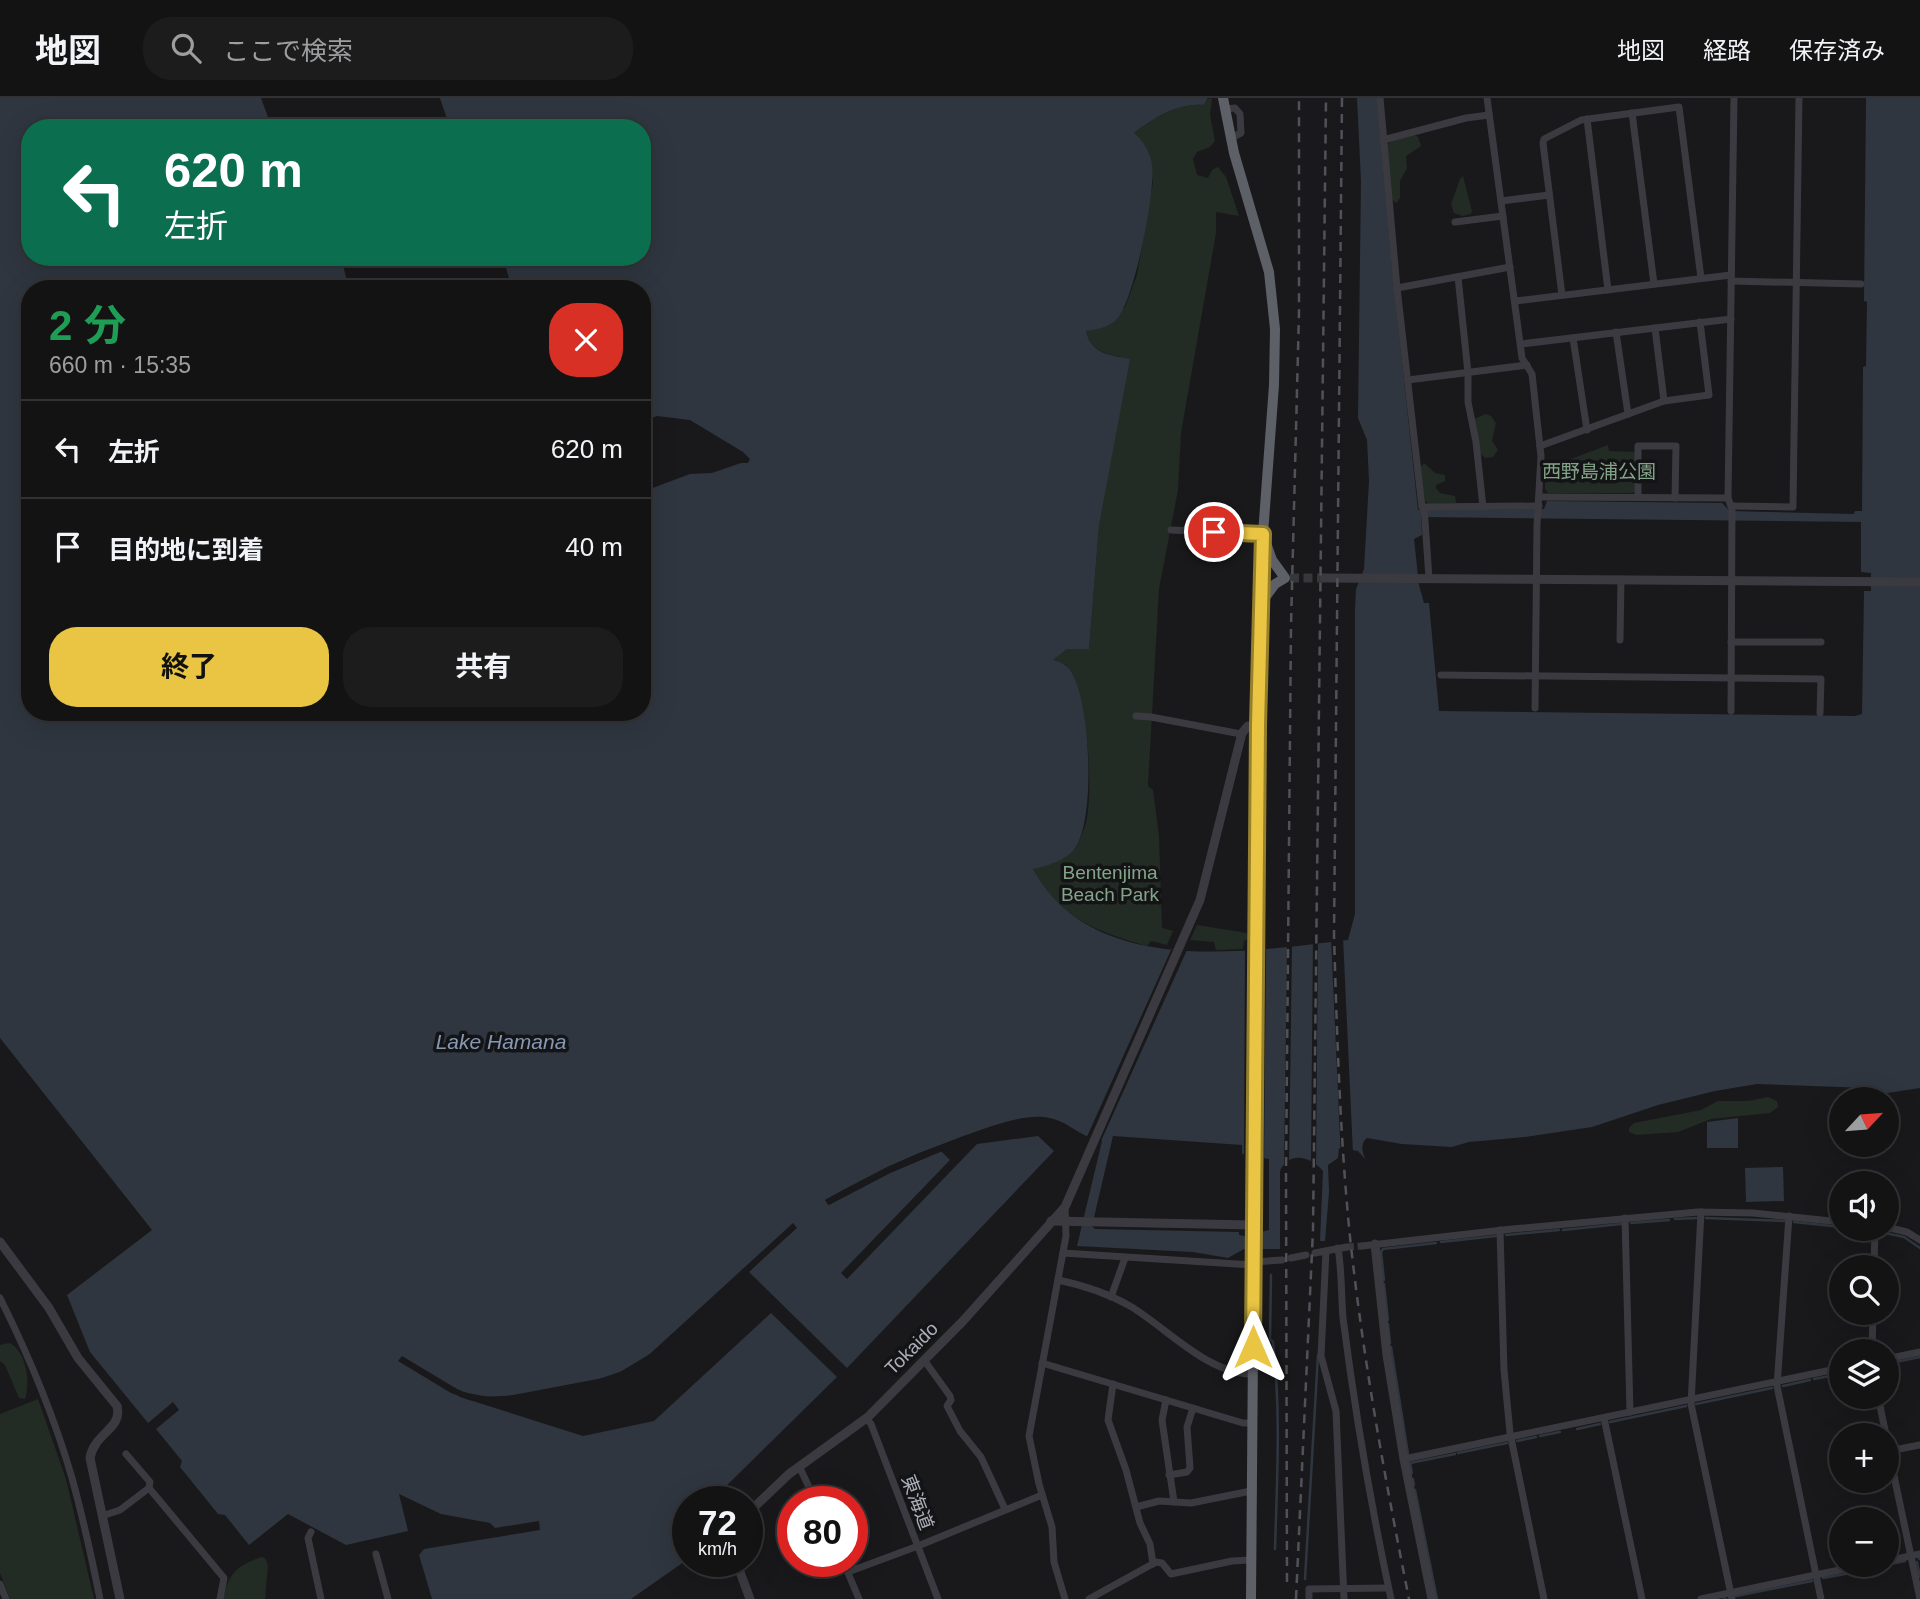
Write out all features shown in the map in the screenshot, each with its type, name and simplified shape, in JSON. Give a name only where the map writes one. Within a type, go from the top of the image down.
[{"type":"highway","points":[[1224,104],[1269,272],[1275,315],[1275,378],[1260,604],[1251,1599]]},
{"type":"highway","points":[[1260,604],[1271,588],[1288,578],[1272,560],[1263,534]]},
{"type":"street","points":[[1380,98],[1397,288],[1424,511],[1425,578]]},
{"type":"street","points":[[1487,98],[1522,358],[1532,374],[1540,446],[1535,708]]},
{"type":"street","points":[[1731,712],[1731,278],[1734,98]]},
{"type":"street","points":[[1540,496],[1675,498],[1794,507],[1799,98]]},
{"type":"street","points":[[1562,295],[1544,139],[1587,119],[1679,107],[1700,278]]},
{"type":"street","points":[[1632,113],[1654,284]]},
{"type":"street","points":[[1383,140],[1466,118],[1489,115]]},
{"type":"street","points":[[1587,119],[1608,290]]},
{"type":"street","points":[[1501,201],[1549,195]]},
{"type":"street","points":[[1455,222],[1503,216]]},
{"type":"street","points":[[1397,288],[1510,267]]},
{"type":"street","points":[[1458,277],[1468,373],[1468,402],[1476,442],[1483,507]]},
{"type":"street","points":[[1515,301],[1700,278],[1861,284]]},
{"type":"street","points":[[1521,344],[1731,319]]},
{"type":"street","points":[[1540,446],[1664,401],[1709,395],[1700,322]]},
{"type":"street","points":[[1655,328],[1664,401]]},
{"type":"street","points":[[1616,332],[1628,414]]},
{"type":"street","points":[[1573,338],[1587,430]]},
{"type":"street","points":[[1408,380],[1527,365]]},
{"type":"street","points":[[1638,498],[1639,435]]},
{"type":"street","points":[[1639,446],[1676,446],[1675,498]]},
{"type":"street","points":[[1424,511],[1539,507]]},
{"type":"street","points":[[1171,530],[1263,534]]},
{"type":"street","points":[[1324,578],[1919,582]]},
{"type":"street","points":[[1620,640],[1621,579]]},
{"type":"street","points":[[1731,642],[1821,642]]},
{"type":"street","points":[[1441,675],[1821,679],[1820,713]]},
{"type":"street","points":[[1136,716],[1241,734]]},
{"type":"street","points":[[1065,1599],[1054,1562],[1052,1527],[1030,1436],[1063,1253],[1065,1207],[1179,950],[1206,878],[1241,734],[1246,727],[1258,725]]},
{"type":"street","name":"Tokaido","points":[[763,1498],[799,1466],[866,1418],[980,1302],[1065,1207]]},
{"type":"street","points":[[1701,1212],[1691,1399],[1731,1596]]},
{"type":"street","points":[[1362,1246],[1500,1230],[1701,1212],[1829,1221]]},
{"type":"street","points":[[1789,1216],[1778,1382],[1821,1599]]},
{"type":"street","points":[[1625,1218],[1630,1412]]},
{"type":"street","points":[[1051,1221],[1253,1229]]},
{"type":"street","points":[[1500,1230],[1504,1370],[1511,1437],[1545,1599]]},
{"type":"street","points":[[1899,1230],[1920,1240]]},
{"type":"street","points":[[0,1242],[52,1313],[78,1357],[117,1406],[116,1422],[97,1439],[90,1458],[120,1599]]},
{"type":"street","points":[[1375,1244],[1385,1345],[1432,1599]]},
{"type":"street","points":[[1315,1253],[1347,1247]]},
{"type":"street","points":[[1338,1248],[1343,1318],[1357,1411],[1391,1599]]},
{"type":"street","points":[[1326,1251],[1321,1356],[1336,1411],[1344,1599]]},
{"type":"street","points":[[1063,1253],[1125,1258],[1282,1260]]},
{"type":"street","points":[[1291,1258],[1306,1255]]},
{"type":"street","points":[[1111,1297],[1125,1258]]},
{"type":"street","points":[[1058,1280],[1111,1297],[1147,1317],[1201,1357],[1243,1374],[1252,1374]]},
{"type":"street","points":[[0,1298],[32,1368],[64,1451],[83,1519],[100,1599]]},
{"type":"street","points":[[1899,1356],[1920,1352]]},
{"type":"street","points":[[923,1360],[950,1396],[951,1400],[947,1406],[960,1431],[981,1457],[1004,1509]]},
{"type":"street","points":[[1042,1363],[1243,1423],[1252,1423]]},
{"type":"street","points":[[1404,1459],[1829,1371]]},
{"type":"street","points":[[1113,1384],[1108,1420],[1126,1470],[1140,1523],[1150,1544],[1153,1564]]},
{"type":"street","points":[[1166,1400],[1162,1420],[1174,1502]]},
{"type":"street","points":[[1169,1475],[1187,1472],[1190,1468],[1187,1427],[1193,1408]]},
{"type":"street","name":"東海道","points":[[866,1418],[871,1424],[938,1599]]},
{"type":"street","points":[[1604,1418],[1642,1599]]},
{"type":"street","points":[[1899,1449],[1920,1445]]},
{"type":"street","points":[[102,1517],[120,1510],[149,1488],[150,1482],[126,1454]]},
{"type":"street","points":[[799,1466],[808,1486]]},
{"type":"street","points":[[149,1488],[224,1578],[220,1599]]},
{"type":"street","points":[[1136,1507],[1159,1502],[1191,1503],[1251,1491]]},
{"type":"street","points":[[1898,1493],[1920,1599]]},
{"type":"street","points":[[868,1565],[1042,1494]]},
{"type":"street","points":[[311,1532],[307,1538],[321,1599]]},
{"type":"street","points":[[376,1554],[387,1599]]},
{"type":"street","points":[[1899,1558],[1920,1554]]},
{"type":"street","points":[[1089,1599],[1153,1564],[1162,1563],[1171,1574],[1232,1561],[1251,1560]]},
{"type":"street","points":[[1701,1599],[1731,1596],[1829,1572]]},
{"type":"street","points":[[742,1577],[750,1599]]},
{"type":"street","points":[[850,1577],[859,1599]]},
{"type":"street","points":[[0,1584],[6,1599]]},
{"type":"street","points":[[1309,1599],[1309,1589],[1388,1588]]},
{"type":"green space","name":"Bentenjima Beach Park","points":[[1212,98],[1210,115],[1215,141],[1210,147],[1197,152],[1193,159],[1197,175],[1208,178],[1212,170],[1218,167],[1226,177],[1239,216],[1216,212],[1216,233],[1181,433],[1178,490],[1159,589],[1148,786],[1153,790],[1159,836],[1162,928],[1173,931],[1167,945],[1151,941],[1147,946],[1111,935],[1080,920],[1054,899],[1032,868],[1075,848],[1086,823],[1088,808],[1089,765],[1080,696],[1066,665],[1052,660],[1067,649],[1089,649],[1099,526],[1129,359],[1097,349],[1086,331],[1125,307],[1137,275],[1153,182],[1149,152],[1133,134],[1166,112],[1185,106],[1204,105]]},
{"type":"green space","points":[[1414,135],[1418,137],[1421,146],[1406,156],[1407,168],[1400,181],[1400,198],[1396,203],[1391,198],[1387,145],[1391,141]]},
{"type":"green space","points":[[1463,176],[1472,211],[1471,214],[1463,216],[1454,213],[1451,204]]},
{"type":"green space","points":[[1486,414],[1496,423],[1492,441],[1498,450],[1493,457],[1485,458],[1480,453],[1474,419]]},
{"type":"green space","name":"西野島浦公園","points":[[1608,445],[1609,451],[1636,452],[1633,493],[1548,493],[1545,489],[1545,469]]},
{"type":"green space","points":[[1424,463],[1435,473],[1445,475],[1445,481],[1436,485],[1436,488],[1440,493],[1455,496],[1456,503],[1429,504],[1425,501],[1420,468]]},
{"type":"green space","points":[[1197,925],[1247,933],[1248,939],[1244,941],[1243,949],[1216,950],[1214,942],[1190,940]]},
{"type":"green space","points":[[1768,1097],[1777,1101],[1778,1107],[1770,1113],[1711,1119],[1678,1132],[1636,1135],[1629,1132],[1634,1123],[1701,1110],[1718,1101],[1748,1101]]},
{"type":"green space","points":[[9,1343],[20,1352],[26,1368],[25,1399],[19,1398],[5,1365],[0,1361],[0,1345]]},
{"type":"green space","points":[[38,1399],[66,1479],[94,1599],[10,1599],[0,1573],[0,1414]]},
{"type":"green space","points":[[261,1557],[265,1558],[268,1565],[265,1599],[223,1599],[228,1582],[235,1571]]},
{"type":"water","name":"Lake Hamana","points":[[0,98],[261,98],[269,119],[21,119],[21,266],[343,266],[347,280],[21,280],[21,721],[651,721],[651,489],[690,474],[712,473],[748,463],[750,459],[690,420],[657,416],[651,418],[651,280],[509,280],[506,266],[651,266],[651,119],[447,119],[440,98],[1208,98],[1204,105],[1185,106],[1167,112],[1134,133],[1144,143],[1152,165],[1151,197],[1142,246],[1130,292],[1116,320],[1102,328],[1086,331],[1092,345],[1097,349],[1130,359],[1099,526],[1089,649],[1067,649],[1053,660],[1070,670],[1083,706],[1088,759],[1086,812],[1082,833],[1075,848],[1056,862],[1033,869],[1059,904],[1093,928],[1132,943],[1174,950],[1219,952],[1348,940],[1355,914],[1355,610],[1356,589],[1364,569],[1369,481],[1367,440],[1358,418],[1361,181],[1357,98],[1377,98],[1418,510],[1544,509],[1547,501],[1722,503],[1730,511],[1854,514],[1855,511],[1862,511],[1863,367],[1866,366],[1867,302],[1864,301],[1866,98],[1920,98],[1920,1088],[1899,1091],[1899,1087],[1757,1084],[1658,1105],[1592,1127],[1525,1137],[1469,1142],[1452,1147],[1402,1144],[1367,1138],[1362,1148],[1366,1160],[1358,1151],[1339,1148],[1338,1158],[1328,1165],[1325,1241],[1320,1241],[1323,1171],[1306,1159],[1294,1158],[1280,1171],[1280,1249],[1244,1249],[1228,1258],[1193,1252],[1077,1246],[1102,1141],[1053,1119],[1034,1117],[1014,1120],[894,1164],[825,1200],[829,1205],[890,1173],[941,1151],[950,1160],[841,1273],[847,1279],[977,1144],[1038,1136],[1054,1151],[847,1368],[749,1272],[796,1228],[793,1224],[650,1354],[617,1373],[545,1391],[486,1397],[454,1388],[401,1356],[460,1397],[583,1436],[654,1421],[771,1313],[837,1377],[726,1486],[672,1486],[672,1570],[631,1599],[432,1599],[419,1555],[424,1549],[540,1530],[539,1521],[495,1528],[490,1523],[441,1514],[399,1494],[408,1531],[346,1545],[288,1514],[249,1545],[225,1515],[218,1514],[180,1467],[182,1461],[156,1429],[179,1410],[173,1402],[148,1423],[90,1352],[67,1295],[152,1230],[0,1038]],"holes":[[[1421,517],[1861,522],[1861,572],[1871,573],[1871,591],[1864,591],[1862,714],[1439,711],[1429,603],[1424,603],[1419,585],[1414,539],[1422,535]],[[1113,1136],[1242,1145],[1242,1154],[1269,1159],[1269,1230],[1244,1236],[1239,1235],[1239,1232],[1095,1229],[1092,1226]]]},
{"type":"water","points":[[1738,1118],[1738,1148],[1707,1148],[1707,1122]]},
{"type":"water","points":[[1783,1167],[1784,1201],[1746,1202],[1745,1168]]},
{"type":"pier","points":[[1343,937],[1353,1154],[1341,1152],[1341,1160],[1331,938]]},
{"type":"pier","points":[[1313,940],[1318,940],[1316,1168],[1311,1165]]},
{"type":"pier","points":[[1287,943],[1292,943],[1289,1164],[1284,1173]]},
{"type":"pier","points":[[1245,946],[1266,946],[1264,1162],[1261,1159],[1244,1158]]},
{"type":"pier","points":[[1171,950],[1187,950],[1101,1141],[1085,1141]]},
{"type":"pier","points":[[991,1127],[992,1130],[941,1148],[945,1150],[890,1173],[828,1205],[825,1200],[887,1167]]},
{"type":"pier","points":[[793,1223],[797,1228],[746,1274],[745,1272],[652,1357],[621,1376],[508,1400],[481,1400],[492,1404],[489,1404],[451,1393],[398,1361],[402,1356],[462,1392],[489,1397],[508,1396],[603,1378],[620,1372],[650,1354]]},
{"type":"waterway","points":[[1675,1219],[1696,1218]]},
{"type":"waterway","points":[[1706,1218],[1784,1221]]},
{"type":"waterway","points":[[1631,1223],[1669,1220]]},
{"type":"waterway","points":[[1794,1222],[1829,1226]]},
{"type":"waterway","points":[[1563,1230],[1621,1224]]},
{"type":"waterway","points":[[1506,1235],[1559,1230]]},
{"type":"waterway","points":[[1441,1242],[1496,1236]]},
{"type":"waterway","points":[[1899,1236],[1920,1248]]},
{"type":"waterway","points":[[1384,1280],[1383,1249],[1436,1243]]},
{"type":"waterway","points":[[1271,1275],[1270,1339],[1273,1342],[1278,1419],[1275,1549]]},
{"type":"waterway","points":[[1384,1284],[1388,1320]]},
{"type":"waterway","points":[[1388,1324],[1390,1343]]},
{"type":"waterway","points":[[1391,1347],[1408,1454]]},
{"type":"waterway","points":[[1305,1579],[1318,1355]]},
{"type":"waterway","points":[[1899,1361],[1920,1357]]},
{"type":"waterway","points":[[1814,1379],[1829,1376]]},
{"type":"waterway","points":[[1783,1386],[1810,1380]]},
{"type":"waterway","points":[[1696,1404],[1772,1388]]},
{"type":"waterway","points":[[1610,1422],[1686,1406]]},
{"type":"waterway","points":[[1577,1429],[1600,1424]]},
{"type":"waterway","points":[[1540,1436],[1560,1432]]},
{"type":"waterway","points":[[1517,1441],[1536,1437]]},
{"type":"waterway","points":[[1458,1453],[1507,1443]]},
{"type":"waterway","points":[[1410,1463],[1455,1454]]},
{"type":"waterway","points":[[1410,1463],[1412,1473]]},
{"type":"waterway","points":[[1413,1479],[1414,1485]]},
{"type":"waterway","points":[[1415,1490],[1437,1599]]},
{"type":"waterway","points":[[1899,1562],[1905,1561]]},
{"type":"waterway","points":[[1917,1562],[1920,1577]]},
{"type":"waterway","points":[[1823,1578],[1829,1577]]},
{"type":"waterway","points":[[1736,1596],[1812,1581]]},
{"type":"tunnel","points":[[1290,578],[1324,578]]},
{"type":"tunnel","points":[[1347,1247],[1362,1246]]},
{"type":"railway","points":[[1287,1582],[1286,1173],[1291,626],[1299,312],[1299,98]]},
{"type":"railway","points":[[1296,1599],[1313,1230],[1326,98]]},
{"type":"railway","points":[[1342,98],[1334,935],[1339,1086],[1350,1237],[1361,1328],[1409,1599]]},
{"type":"route","points":[[1214,532],[1263,534],[1258,725],[1253,1347]]}]
